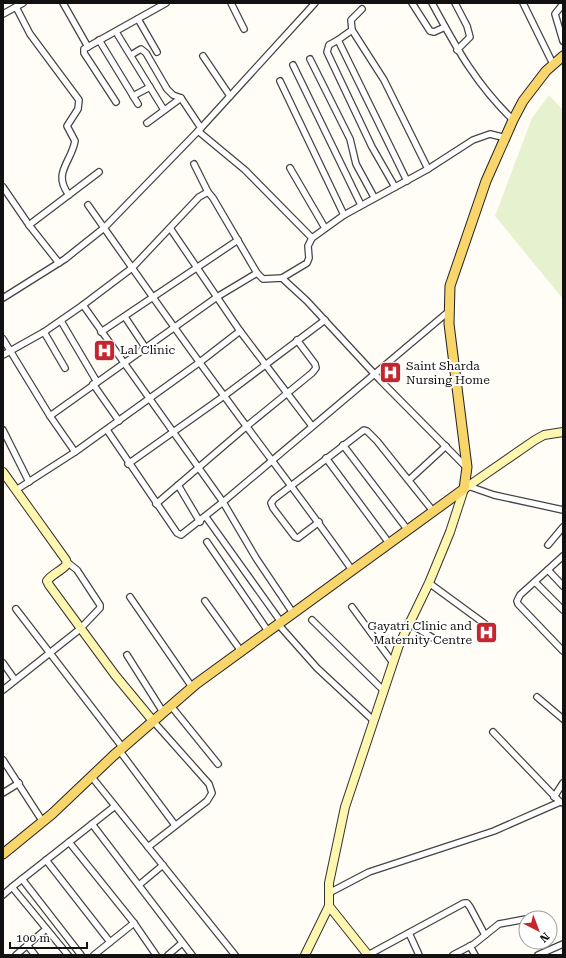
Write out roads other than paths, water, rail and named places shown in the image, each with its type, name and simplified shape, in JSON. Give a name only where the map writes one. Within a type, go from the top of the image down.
[{"type":"main road","points":[[3,854],[43,822],[91,776],[192,687],[466,487],[467,467],[453,365],[448,312],[450,286],[486,181],[513,120],[523,101],[553,64],[563,56]]},
{"type":"street","points":[[3,14],[23,3]]},
{"type":"street","points":[[62,3],[88,47]]},
{"type":"street","points":[[116,102],[84,53],[84,50],[99,40],[116,32],[166,3]]},
{"type":"street","points":[[231,3],[244,29]]},
{"type":"street","points":[[3,298],[58,263],[104,228],[200,129],[315,3]]},
{"type":"street","points":[[412,3],[430,31],[434,32],[445,27]]},
{"type":"street","points":[[432,3],[457,50],[474,76],[498,105],[513,120]]},
{"type":"street","points":[[455,3],[467,26],[470,38],[457,50]]},
{"type":"street","points":[[523,3],[553,64]]},
{"type":"street","points":[[563,4],[556,14],[563,41]]},
{"type":"street","points":[[16,7],[30,34],[79,100],[78,108],[66,126],[75,141],[62,178],[62,185],[69,195]]},
{"type":"street","points":[[362,9],[351,20],[352,30],[384,80],[428,169]]},
{"type":"street","points":[[138,19],[157,52]]},
{"type":"street","points":[[352,30],[329,45],[327,52],[372,147],[395,187]]},
{"type":"street","points":[[116,32],[164,110]]},
{"type":"street","points":[[99,40],[138,104]]},
{"type":"street","points":[[338,40],[407,181]]},
{"type":"street","points":[[131,55],[141,50],[146,53],[167,89],[173,95],[181,98],[200,129],[245,170],[312,238]]},
{"type":"street","points":[[203,56],[230,96]]},
{"type":"street","points":[[310,59],[350,139],[356,164],[374,197]]},
{"type":"street","points":[[293,65],[361,205]]},
{"type":"street","points":[[280,81],[344,215]]},
{"type":"street","points":[[133,96],[150,87]]},
{"type":"street","points":[[147,122],[181,98]]},
{"type":"street","points":[[194,164],[208,192],[238,240],[256,273],[263,279],[282,278],[308,263],[308,246],[312,238],[344,215],[374,197],[428,169],[482,136],[490,134],[506,138]]},
{"type":"street","points":[[290,168],[325,228]]},
{"type":"street","points":[[29,226],[99,172]]},
{"type":"street","points":[[3,187],[29,226],[58,263]]},
{"type":"street","points":[[3,355],[11,352],[44,332],[132,268],[198,197],[208,192]]},
{"type":"street","points":[[88,205],[174,327],[271,461],[292,485],[352,570]]},
{"type":"street","points":[[170,228],[240,331],[312,426]]},
{"type":"street","points":[[101,332],[154,298],[238,240]]},
{"type":"street","points":[[50,416],[217,297],[256,273]]},
{"type":"street","points":[[282,278],[325,320],[374,374],[467,467]]},
{"type":"street","points":[[83,305],[223,502],[256,558],[293,613]]},
{"type":"street","points":[[107,430],[128,464],[177,534],[181,535],[206,517],[448,312]]},
{"type":"street","points":[[125,317],[145,347]]},
{"type":"street","points":[[61,320],[95,383],[119,421]]},
{"type":"street","points":[[128,464],[224,396],[264,364],[325,320]]},
{"type":"street","points":[[16,490],[107,430],[240,331]]},
{"type":"street","points":[[44,332],[65,368]]},
{"type":"street","points":[[3,339],[50,416],[75,452]]},
{"type":"street","points":[[156,504],[246,426],[288,394],[316,368],[313,361],[297,340]]},
{"type":"street","points":[[3,430],[29,482]]},
{"type":"street","points":[[319,522],[298,538],[295,537],[273,508],[271,503],[274,499],[359,432],[364,430],[367,431],[409,480],[433,511]]},
{"type":"street","points":[[305,955],[329,906],[329,883],[345,807],[393,662],[409,623],[429,583],[450,532],[460,499],[466,487],[535,440],[544,435],[563,432]]},
{"type":"street","points":[[343,445],[407,529]]},
{"type":"street","points":[[409,480],[446,446]]},
{"type":"street","points":[[326,458],[389,543]]},
{"type":"street","points":[[3,472],[67,562],[77,570],[101,606],[80,629],[3,690]]},
{"type":"street","points":[[178,485],[200,522]]},
{"type":"street","points":[[466,487],[494,495],[563,510]]},
{"type":"street","points":[[206,517],[279,623],[317,668],[374,720]]},
{"type":"street","points":[[548,545],[563,527]]},
{"type":"street","points":[[207,542],[268,631]]},
{"type":"street","points":[[562,560],[548,570],[518,598],[518,604],[563,651]]},
{"type":"street","points":[[67,562],[64,568],[50,576],[48,581],[80,629],[153,721],[209,784],[212,793],[207,801],[148,847]]},
{"type":"street","points":[[548,570],[563,586]]},
{"type":"street","points":[[535,582],[563,610]]},
{"type":"street","points":[[429,583],[485,624]]},
{"type":"street","points":[[130,597],[192,687]]},
{"type":"street","points":[[205,601],[241,651]]},
{"type":"street","points":[[352,607],[393,662]]},
{"type":"street","points":[[16,610],[121,749],[175,825]]},
{"type":"street","points":[[312,620],[384,691]]},
{"type":"street","points":[[409,623],[433,638]]},
{"type":"street","points":[[127,655],[163,712]]},
{"type":"street","points":[[3,663],[15,680]]},
{"type":"street","points":[[537,696],[563,719]]},
{"type":"street","points":[[171,706],[218,764]]},
{"type":"street","points":[[493,732],[554,797],[561,802]]},
{"type":"street","points":[[3,760],[43,822]]},
{"type":"street","points":[[91,776],[234,955]]},
{"type":"street","points":[[3,793],[19,783]]},
{"type":"street","points":[[554,797],[563,783]]},
{"type":"street","points":[[329,893],[369,872],[494,831],[561,802]]},
{"type":"street","points":[[3,895],[115,806]]},
{"type":"street","points":[[92,824],[192,955]]},
{"type":"street","points":[[69,842],[134,924],[156,955]]},
{"type":"street","points":[[46,860],[110,942]]},
{"type":"street","points":[[139,885],[163,865]]},
{"type":"street","points":[[22,879],[81,955]]},
{"type":"street","points":[[12,887],[68,955]]},
{"type":"street","points":[[329,906],[368,955],[460,905],[467,903],[485,935]]},
{"type":"street","points":[[453,955],[470,946],[499,924],[518,920]]},
{"type":"street","points":[[94,955],[134,924]]},
{"type":"street","points":[[16,955],[46,929]]},
{"type":"street","points":[[409,933],[419,955]]},
{"type":"street","points":[[168,955],[182,943]]},
{"type":"street","points":[[538,955],[563,944]]},
{"type":"street","points":[[27,945],[35,955]]},
{"type":"street","points":[[470,946],[475,955]]},
{"type":"place","name":"Lal Clinic","points":[[104,350]]},
{"type":"place","name":"Saint Sharda Nursing Home","points":[[390,373]]},
{"type":"place","name":"Gayatri Clinic and Maternity Centre","points":[[487,633]]}]
